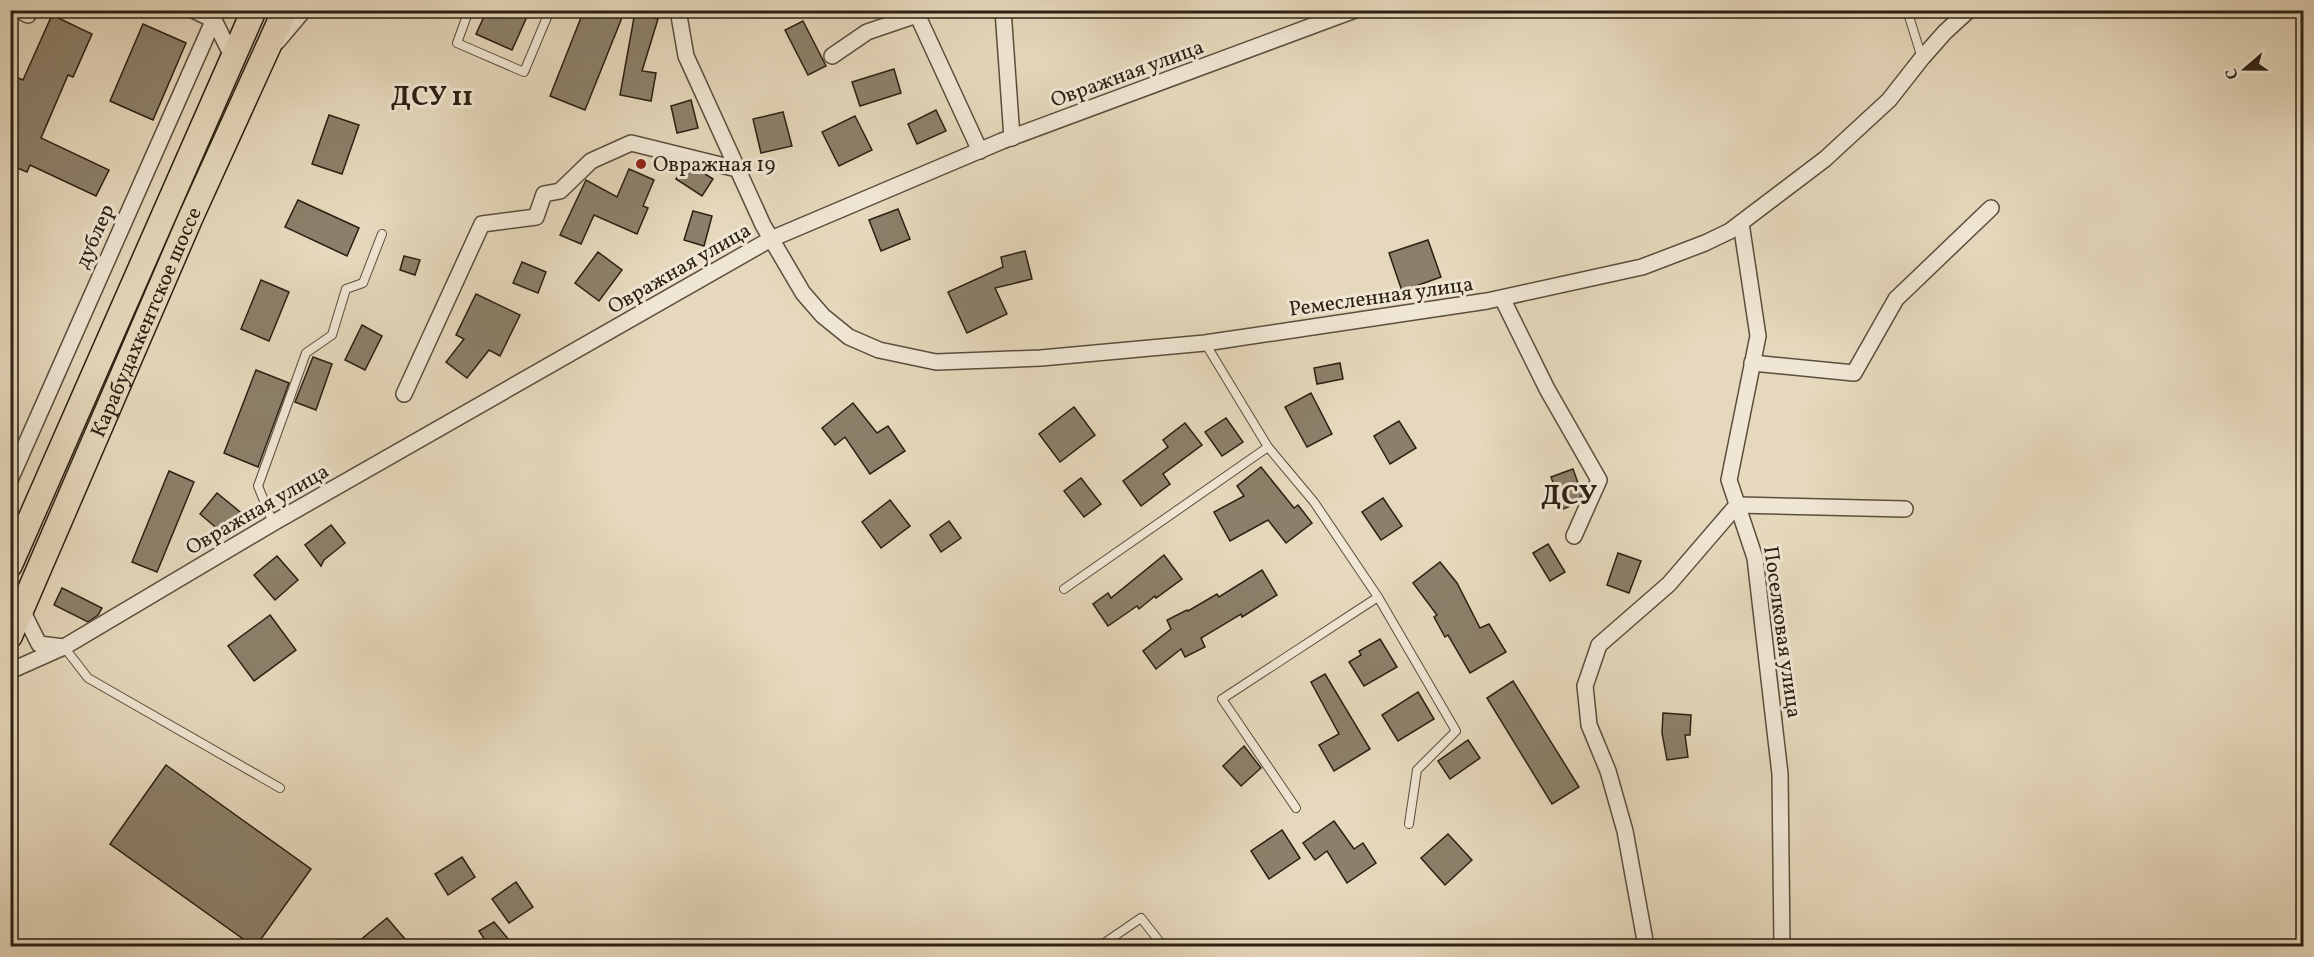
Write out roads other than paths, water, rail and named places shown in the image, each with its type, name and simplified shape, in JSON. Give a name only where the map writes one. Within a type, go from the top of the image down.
[{"type":"highway","name":"Карабудахкентское шоссе","points":[[10,566],[254,10]]},
{"type":"highway","name":"Карабудахкентское шоссе","points":[[10,636],[185,230],[285,10]]},
{"type":"street","points":[[193,10],[215,15],[233,58]]},
{"type":"street","points":[[263,57],[304,10]]},
{"type":"street","name":"Ремесленная улица","points":[[678,10],[686,57],[762,225],[803,293],[823,316],[849,337],[879,350],[936,362],[1041,358],[1205,343],[1502,298],[1642,267],[1706,243],[1741,223],[1825,159],[1889,100],[1945,32],[1969,10]]},
{"type":"street","points":[[1003,10],[1012,138]]},
{"type":"street","name":"Овражная улица","points":[[10,671],[64,647],[273,523],[771,239],[1012,138],[1355,10]]},
{"type":"street","points":[[832,56],[867,33],[916,13],[980,151]]},
{"type":"street","name":"дублер","points":[[10,480],[215,15]]},
{"type":"street","points":[[404,394],[482,224],[536,217],[544,194],[560,191],[591,161],[631,143],[737,169]]},
{"type":"street","points":[[1752,363],[1854,373],[1896,299],[1991,208]]},
{"type":"street","name":"Поселковая улица","points":[[1741,223],[1758,336],[1729,480],[1755,558],[1780,774],[1782,946]]},
{"type":"street","points":[[1502,298],[1547,389],[1599,480],[1574,536]]},
{"type":"street","points":[[1646,946],[1625,831],[1608,771],[1590,725],[1585,686],[1599,645],[1669,584],[1737,505],[1905,509]]},
{"type":"street","points":[[22,610],[39,644],[64,647]]},
{"type":"lane","points":[[469,10],[457,43],[524,72],[550,10]]},
{"type":"lane","points":[[1907,10],[1922,58]]},
{"type":"lane","points":[[273,523],[258,486],[306,353],[332,335],[345,289],[363,283],[382,234]]},
{"type":"lane","points":[[1205,343],[1268,447],[1314,502],[1378,597],[1456,731],[1417,770],[1408,824]]},
{"type":"lane","points":[[1064,589],[1268,447]]},
{"type":"lane","points":[[1296,808],[1222,699],[1378,597]]},
{"type":"lane","points":[[64,647],[88,678],[280,788]]},
{"type":"lane","points":[[1100,946],[1141,918],[1163,946]]},
{"type":"place","name":"Овражная 19","points":[[641,164]]},
{"type":"district","name":"ДСУ 11","points":[[432,96]]},
{"type":"district","name":"ДСУ","points":[[1569,495]]}]
